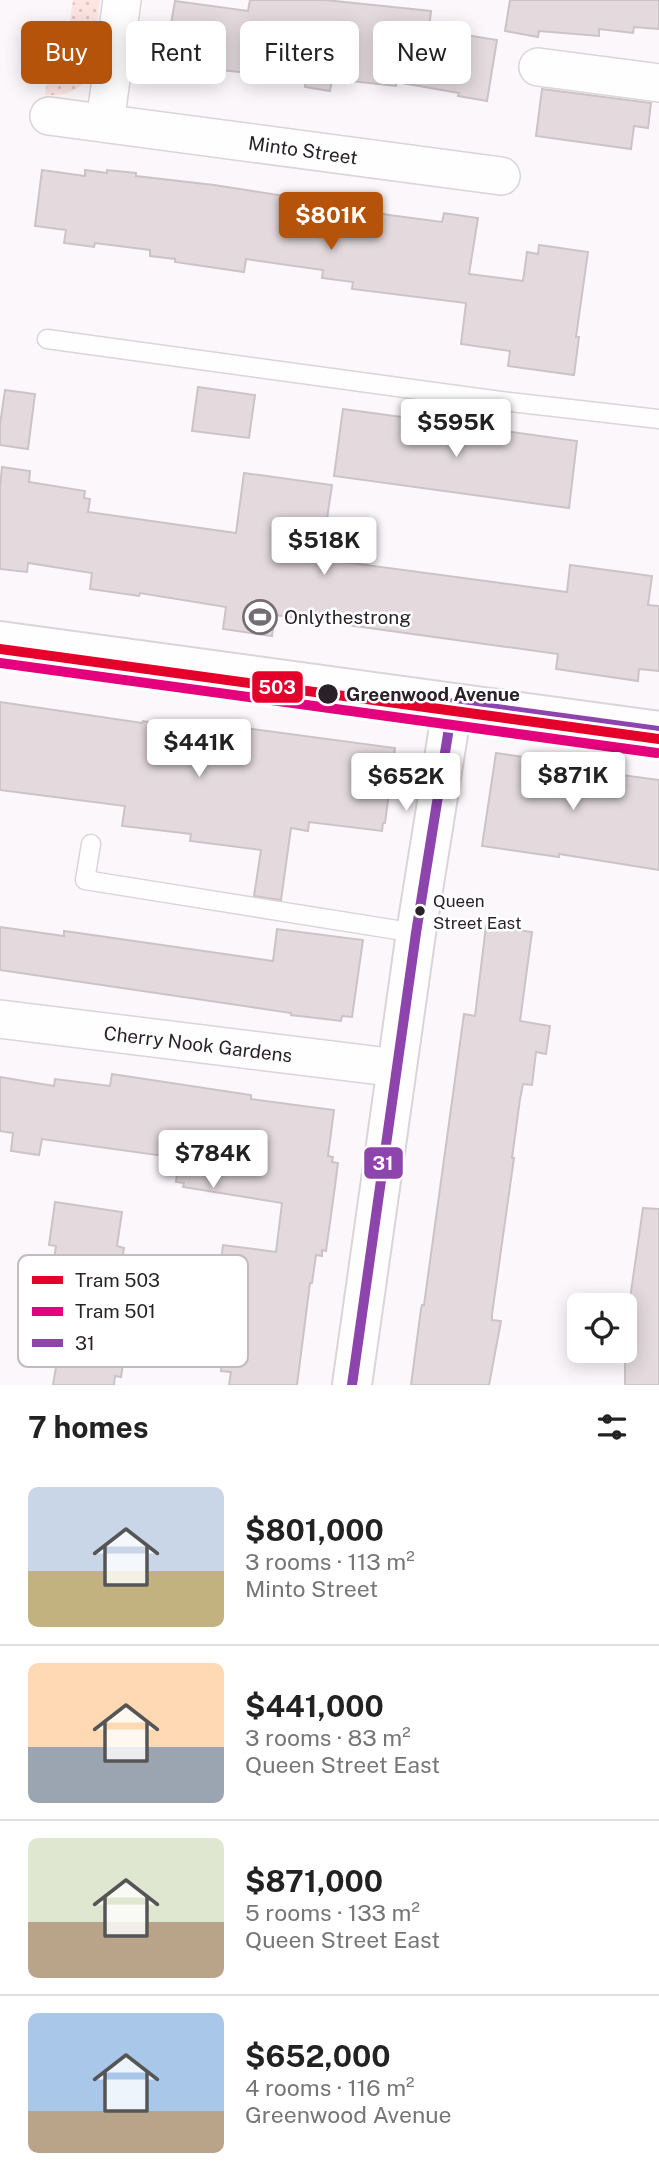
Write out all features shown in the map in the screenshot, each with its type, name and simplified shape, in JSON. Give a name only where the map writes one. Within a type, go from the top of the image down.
[{"type":"street","points":[[105,123],[122,0]]},
{"type":"street","points":[[538,67],[659,83]]},
{"type":"street","name":"Minto Street","points":[[50,116],[501,176]]},
{"type":"street","points":[[0,641],[659,731]]},
{"type":"street","points":[[352,1385],[416,933],[453,703]]},
{"type":"street","name":"Cherry Nook Gardens","points":[[0,1019],[397,1068]]},
{"type":"lane","points":[[47,339],[480,398],[659,419]]},
{"type":"lane","points":[[91,844],[85,880],[416,933]]},
{"type":"shaded area","points":[[73,0],[100,0],[97,21],[70,21]]},
{"type":"shaded area","points":[[47,84],[82,84],[67,93],[45,95]]},
{"type":"building","points":[[250,0],[325,0],[431,11],[430,21],[373,21],[373,83],[359,82],[359,21],[240,21],[240,72],[226,71],[226,21],[172,21],[175,1],[248,11]]},
{"type":"building","points":[[510,0],[659,0],[659,29],[634,27],[633,33],[599,29],[599,36],[539,31],[538,37],[505,31]]},
{"type":"building","points":[[471,36],[497,40],[487,101],[458,96],[459,93],[407,84],[471,84]]},
{"type":"building","points":[[305,84],[331,84],[330,91],[305,87]]},
{"type":"building","points":[[542,89],[651,103],[648,128],[634,126],[631,149],[536,136]]},
{"type":"building","points":[[42,170],[85,176],[85,170],[136,173],[136,176],[214,185],[442,222],[444,213],[478,218],[469,274],[523,281],[527,252],[538,254],[539,245],[588,252],[576,337],[579,337],[574,375],[508,366],[510,351],[461,344],[466,303],[352,289],[353,282],[322,278],[323,270],[246,259],[244,272],[175,262],[175,259],[150,256],[150,250],[95,243],[94,247],[64,243],[66,230],[35,226]]},
{"type":"building","points":[[198,387],[255,395],[249,438],[192,431]]},
{"type":"building","points":[[5,390],[35,394],[28,449],[0,445]]},
{"type":"building","points":[[343,409],[577,441],[569,508],[334,476]]},
{"type":"building","points":[[2,467],[30,471],[29,482],[85,491],[84,498],[90,499],[88,512],[236,533],[244,473],[332,485],[321,559],[567,592],[570,565],[652,576],[648,605],[659,606],[659,671],[639,669],[638,681],[556,669],[558,654],[275,615],[272,636],[223,629],[226,607],[140,593],[139,596],[90,589],[92,573],[28,563],[27,572],[0,569]]},
{"type":"building","points":[[0,702],[142,723],[205,730],[206,723],[395,748],[385,823],[382,831],[309,822],[308,831],[291,828],[281,900],[254,896],[261,850],[190,841],[191,834],[122,826],[125,806],[0,790]]},
{"type":"building","points":[[496,753],[578,765],[577,769],[659,780],[659,870],[559,854],[559,857],[482,846]]},
{"type":"building","points":[[486,926],[532,932],[520,1021],[550,1026],[546,1054],[536,1052],[532,1085],[523,1084],[520,1099],[492,1314],[492,1320],[501,1321],[489,1385],[411,1385],[464,1014],[475,1016]]},
{"type":"building","points":[[0,927],[64,936],[64,931],[273,961],[277,929],[363,940],[352,1017],[342,1016],[341,1021],[291,1015],[0,970]]},
{"type":"building","points":[[112,1074],[251,1095],[251,1099],[334,1110],[328,1156],[333,1157],[332,1162],[338,1163],[335,1186],[326,1251],[322,1250],[322,1256],[316,1255],[310,1283],[297,1385],[229,1385],[231,1372],[221,1371],[221,1367],[248,1367],[248,1255],[222,1255],[223,1245],[276,1252],[282,1203],[183,1187],[184,1183],[176,1182],[179,1158],[42,1139],[39,1155],[11,1151],[13,1133],[0,1131],[0,1077],[54,1086],[55,1079],[110,1086]]},
{"type":"building","points":[[55,1202],[122,1212],[117,1246],[124,1248],[123,1255],[55,1255],[56,1246],[49,1245]]},
{"type":"building","points":[[643,1208],[659,1209],[659,1385],[625,1385],[625,1363],[637,1363],[637,1293],[631,1293]]},
{"type":"building","points":[[56,1367],[123,1367],[121,1377],[115,1376],[114,1385],[53,1385]]},
{"type":"tram line","name":"503","points":[[0,649],[659,739]]},
{"type":"tram line","name":"501","points":[[0,663],[657,753]]},
{"type":"transit line","name":"31","points":[[352,1385],[416,933],[453,703],[659,731]]},
{"type":"place","name":"Onlythestrong","points":[[260,617]]},
{"type":"place","name":"Greenwood Avenue","points":[[328,694]]},
{"type":"place","name":"Queen Street East","points":[[420,911]]}]
